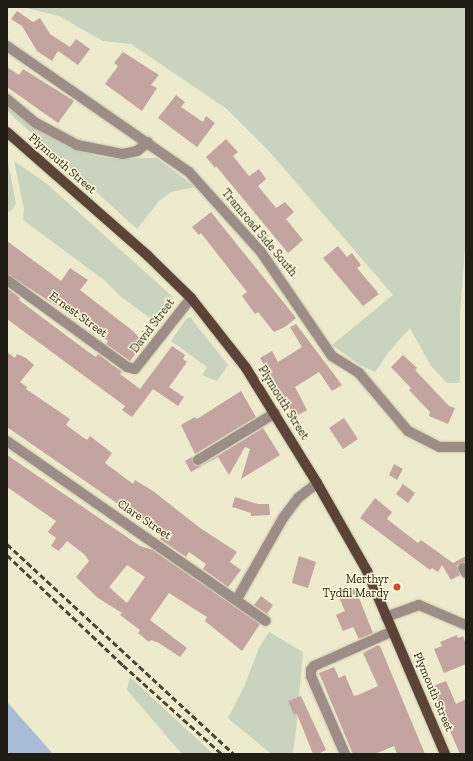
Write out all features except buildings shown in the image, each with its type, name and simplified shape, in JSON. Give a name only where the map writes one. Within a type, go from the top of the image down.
[{"type":"main road","name":"Plymouth Street","points":[[7,132],[148,256],[191,298],[246,368],[317,483],[367,571],[445,754]]},
{"type":"street","name":"Tramroad Side South","points":[[7,46],[148,142],[189,172],[222,207],[265,258],[332,356],[359,373],[408,431],[440,447],[466,447]]},
{"type":"street","name":"Plymouth Street","points":[[7,99],[36,123],[77,145],[123,154],[137,151],[148,142]]},
{"type":"street","name":"Ernest Street","points":[[7,280],[127,367],[135,369]]},
{"type":"street","name":"David Street","points":[[135,369],[191,298]]},
{"type":"street","points":[[198,460],[275,413]]},
{"type":"street","name":"Clare Street","points":[[7,441],[266,621]]},
{"type":"street","points":[[236,599],[283,518],[298,498],[317,483]]},
{"type":"street","points":[[386,617],[419,605],[466,625]]},
{"type":"street","points":[[346,754],[311,676],[311,670],[314,666],[393,631]]},
{"type":"green space","points":[[23,7],[466,7],[466,234],[460,314],[460,383],[447,383],[431,366],[410,328],[388,353],[375,372],[360,365],[332,345],[393,295],[268,150],[227,109],[131,44],[103,41],[59,16]]},
{"type":"green space","points":[[7,104],[61,143],[97,156],[118,159],[157,158],[195,187],[171,192],[159,201],[137,229],[7,111]]},
{"type":"green space","points":[[7,157],[16,204],[10,212],[7,210]]},
{"type":"green space","points":[[14,161],[47,184],[173,297],[174,302],[158,324],[120,296],[104,280],[23,220],[24,209]]},
{"type":"green space","points":[[190,317],[228,365],[217,381],[202,375],[207,367],[171,341],[186,319]]},
{"type":"green space","points":[[269,632],[303,652],[299,697],[288,701],[294,715],[298,714],[293,754],[271,754],[228,718],[244,687],[259,648]]},
{"type":"green space","points":[[130,677],[213,754],[182,754],[127,690]]},
{"type":"water","points":[[7,702],[53,754],[10,754],[7,751]]},
{"type":"railway","points":[[7,544],[234,754]]},
{"type":"railway","points":[[7,555],[123,665],[222,754]]},
{"type":"place","name":"Merthyr Tydfil Mardy","points":[[397,587]]}]
